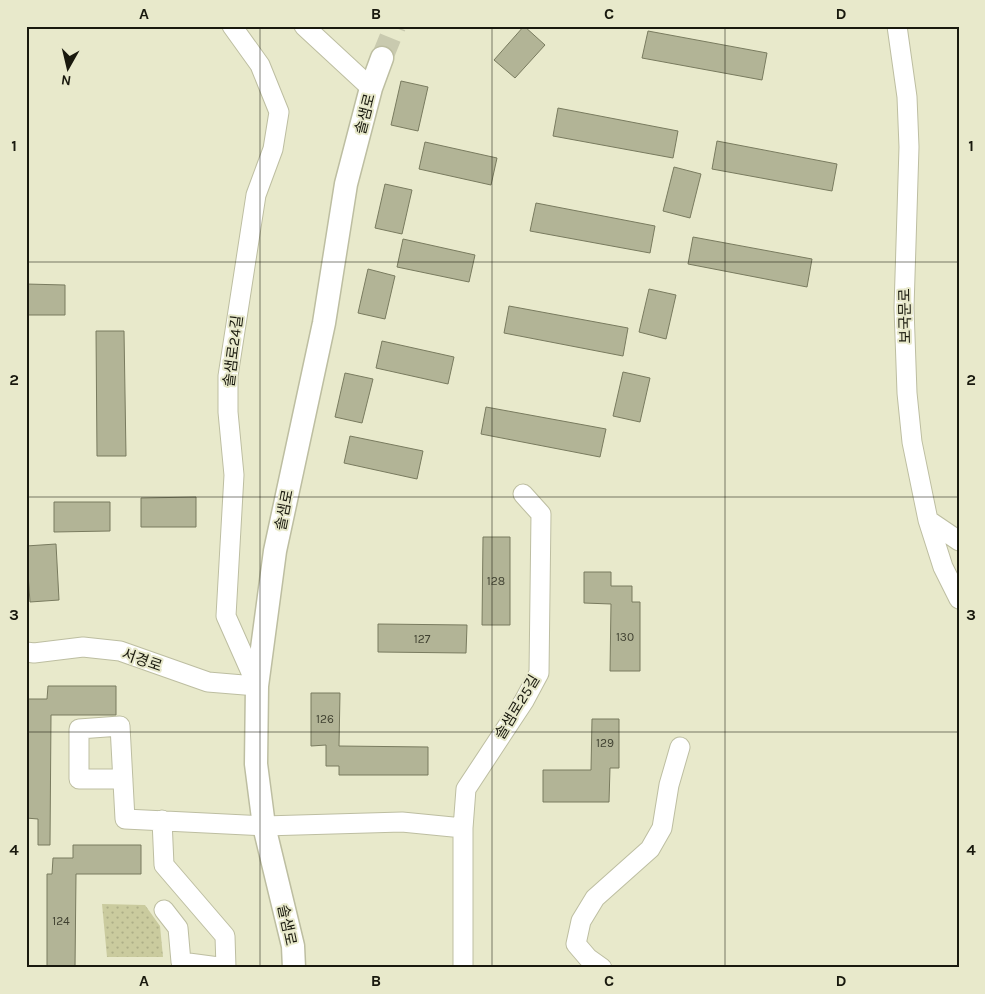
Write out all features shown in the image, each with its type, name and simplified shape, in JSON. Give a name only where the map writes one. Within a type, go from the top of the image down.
[{"type":"main road","name":"솔샘로","points":[[294,968],[293,946],[264,826],[256,764],[256,686],[276,551],[324,323],[346,184],[371,88],[382,58]]},
{"type":"street","name":"솔샘로24길","points":[[232,26],[260,65],[279,112],[273,149],[256,195],[228,376],[228,412],[234,475],[226,616],[256,686]]},
{"type":"street","points":[[304,26],[371,88]]},
{"type":"street","name":"보국문로","points":[[897,26],[906,96],[909,147],[904,308],[907,393],[912,442],[928,520],[943,567],[959,599]]},
{"type":"street","name":"솔샘로25길","points":[[463,968],[463,828],[466,790],[524,702],[539,673],[541,514],[523,494]]},
{"type":"street","points":[[928,520],[959,541]]},
{"type":"street","name":"서경로","points":[[26,652],[34,653],[84,647],[120,651],[208,682],[256,686]]},
{"type":"street","points":[[602,968],[588,958],[576,944],[581,921],[595,898],[650,849],[662,828],[669,785],[680,747]]},
{"type":"street","points":[[123,779],[125,819],[264,826],[402,822],[463,828]]},
{"type":"street","points":[[162,820],[164,864],[225,936],[226,968],[181,962],[178,928],[164,910]]},
{"type":"green space","points":[[102,904],[145,905],[160,926],[163,957],[107,957]]},
{"type":"building","points":[[524,26],[545,45],[515,78],[494,60]]},
{"type":"building","points":[[648,31],[767,53],[762,80],[642,58]]},
{"type":"building","points":[[401,81],[428,87],[418,131],[391,125]]},
{"type":"building","points":[[558,108],[678,131],[673,158],[553,136]]},
{"type":"building","points":[[717,141],[837,164],[832,191],[712,169]]},
{"type":"building","points":[[425,142],[497,158],[491,185],[419,169]]},
{"type":"building","points":[[674,167],[701,174],[690,218],[663,211]]},
{"type":"building","points":[[385,184],[412,190],[402,234],[375,228]]},
{"type":"building","points":[[536,203],[655,226],[650,253],[530,231]]},
{"type":"building","points":[[693,237],[812,259],[807,287],[688,264]]},
{"type":"building","points":[[403,239],[475,255],[469,282],[397,267]]},
{"type":"building","points":[[368,269],[395,276],[385,319],[358,313]]},
{"type":"building","points":[[26,284],[65,285],[65,315],[26,315]]},
{"type":"building","points":[[649,289],[676,295],[666,339],[639,332]]},
{"type":"building","points":[[509,306],[628,328],[623,356],[504,333]]},
{"type":"building","points":[[96,331],[124,331],[126,456],[97,456]]},
{"type":"building","points":[[382,341],[454,357],[448,384],[376,368]]},
{"type":"building","points":[[623,372],[650,378],[640,422],[613,416]]},
{"type":"building","points":[[345,373],[373,379],[362,423],[335,417]]},
{"type":"building","points":[[486,407],[606,429],[600,457],[481,434]]},
{"type":"building","points":[[350,436],[423,451],[417,479],[344,463]]},
{"type":"building","points":[[196,497],[196,527],[141,527],[141,498]]},
{"type":"building","points":[[54,502],[110,502],[110,531],[54,532]]},
{"type":"building","points":[[483,537],[510,537],[510,625],[482,625]]},
{"type":"building","points":[[56,544],[59,600],[30,602],[26,546]]},
{"type":"building","points":[[584,572],[611,572],[611,586],[632,586],[632,602],[640,602],[640,671],[610,671],[611,604],[584,603]]},
{"type":"building","points":[[378,624],[467,625],[466,653],[378,652]]},
{"type":"building","points":[[48,686],[116,686],[116,715],[51,715],[50,845],[38,845],[38,819],[26,818],[27,699],[47,699]]},
{"type":"building","points":[[311,693],[340,693],[339,746],[428,747],[428,775],[339,775],[339,766],[326,766],[326,745],[311,746]]},
{"type":"building","points":[[592,719],[619,719],[619,768],[610,768],[609,802],[543,802],[543,770],[591,770]]},
{"type":"building","points":[[73,845],[141,845],[141,874],[76,874],[75,968],[47,968],[47,874],[52,874],[53,858],[73,858]]},
{"type":"tunnel","points":[[382,58],[395,26]]}]
